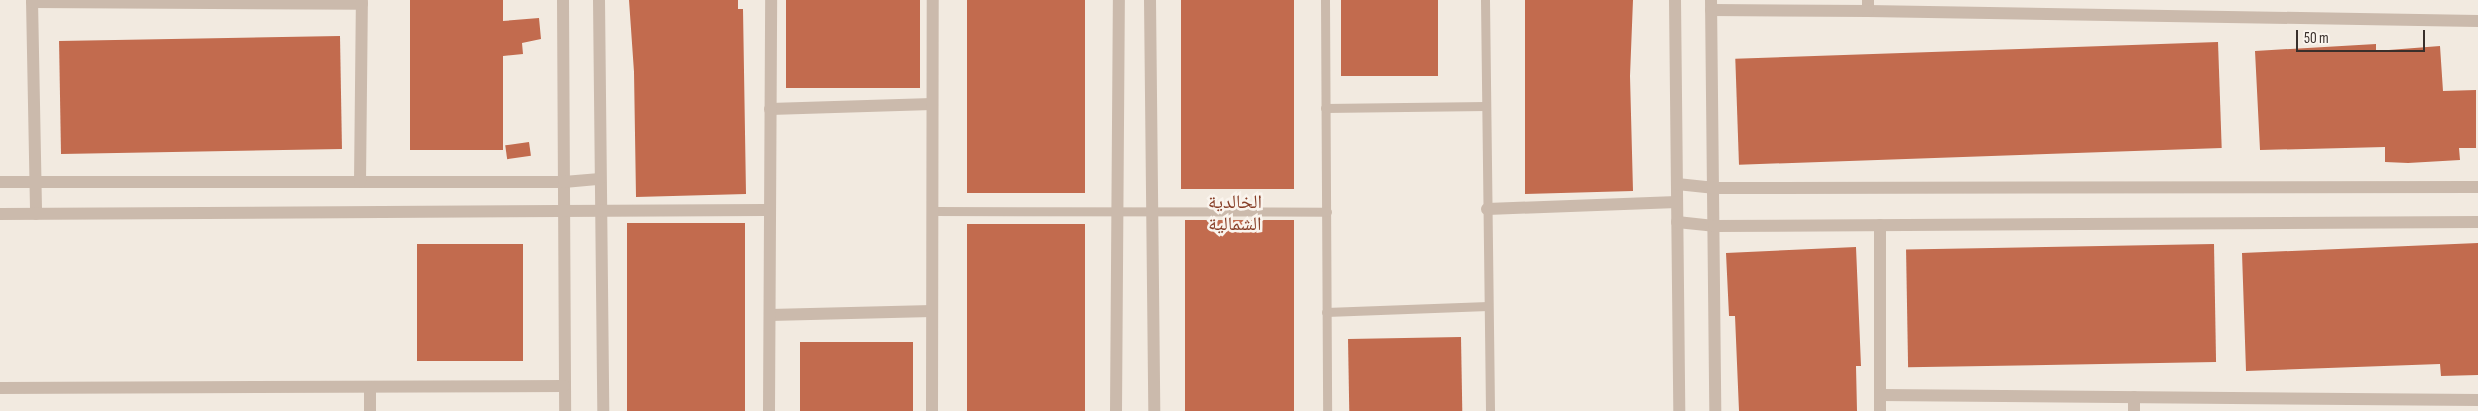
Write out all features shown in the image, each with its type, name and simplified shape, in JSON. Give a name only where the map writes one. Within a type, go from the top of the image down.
[{"type":"street","points":[[563,0],[565,411]]},
{"type":"street","points":[[598,0],[602,411]]},
{"type":"street","points":[[769,411],[771,0]]},
{"type":"street","points":[[932,411],[933,0]]},
{"type":"street","points":[[1116,411],[1118,0]]},
{"type":"street","points":[[1150,0],[1154,411]]},
{"type":"street","points":[[1675,0],[1678,411]]},
{"type":"street","points":[[36,214],[32,1],[362,2],[360,182]]},
{"type":"street","points":[[1715,411],[1711,5],[1868,6],[2478,21]]},
{"type":"street","points":[[770,109],[932,104]]},
{"type":"street","points":[[0,182],[564,182],[600,179]]},
{"type":"street","points":[[1677,184],[1713,188],[2478,187]]},
{"type":"street","points":[[1487,209],[1677,202]]},
{"type":"street","points":[[0,214],[564,211],[601,214],[770,210]]},
{"type":"street","points":[[1677,222],[1714,226],[2478,222]]},
{"type":"street","points":[[1880,225],[1880,411]]},
{"type":"street","points":[[770,314],[932,311]]},
{"type":"street","points":[[0,388],[564,386]]},
{"type":"street","points":[[370,387],[370,411]]},
{"type":"street","points":[[1880,395],[2478,400]]},
{"type":"street","points":[[2134,397],[2134,411]]},
{"type":"lane","points":[[1325,0],[1327,411]]},
{"type":"lane","points":[[1485,0],[1490,411]]},
{"type":"lane","points":[[1325,108],[1486,106]]},
{"type":"lane","points":[[932,211],[1327,212]]},
{"type":"lane","points":[[1326,312],[1488,306]]},
{"type":"building","points":[[410,0],[503,0],[503,21],[539,18],[541,39],[522,43],[523,54],[503,56],[503,150],[410,150]]},
{"type":"building","points":[[629,0],[738,0],[738,9],[743,9],[746,194],[636,197],[634,72]]},
{"type":"building","points":[[786,0],[920,0],[920,88],[786,88]]},
{"type":"building","points":[[967,0],[1085,0],[1085,193],[967,193]]},
{"type":"building","points":[[1181,0],[1294,0],[1294,189],[1181,189]]},
{"type":"building","points":[[1341,0],[1438,0],[1438,76],[1341,76]]},
{"type":"building","points":[[1525,0],[1633,0],[1630,76],[1633,191],[1525,194]]},
{"type":"building","points":[[340,36],[342,149],[61,154],[59,41]]},
{"type":"building","points":[[2218,42],[2222,148],[1739,165],[1735,59]]},
{"type":"building","points":[[2376,44],[2376,51],[2440,46],[2443,91],[2476,90],[2476,148],[2459,148],[2460,160],[2408,163],[2385,162],[2385,147],[2260,150],[2255,51]]},
{"type":"building","points":[[529,142],[531,156],[507,159],[505,145]]},
{"type":"building","points":[[1185,220],[1294,220],[1294,411],[1185,411]]},
{"type":"building","points":[[627,223],[745,223],[745,411],[627,411]]},
{"type":"building","points":[[967,224],[1085,224],[1085,411],[967,411]]},
{"type":"building","points":[[2478,243],[2478,375],[2441,376],[2440,364],[2246,371],[2242,253]]},
{"type":"building","points":[[417,244],[523,244],[523,361],[417,361]]},
{"type":"building","points":[[2214,244],[2216,362],[1908,367],[1906,249]]},
{"type":"building","points":[[1856,247],[1861,366],[1856,366],[1857,411],[1739,411],[1735,316],[1729,316],[1726,253]]},
{"type":"building","points":[[1461,337],[1462,411],[1349,411],[1348,339]]},
{"type":"building","points":[[800,342],[913,342],[913,411],[800,411]]},
{"type":"district","name":"الخالدية الشمالية","points":[[1235,214]]}]
